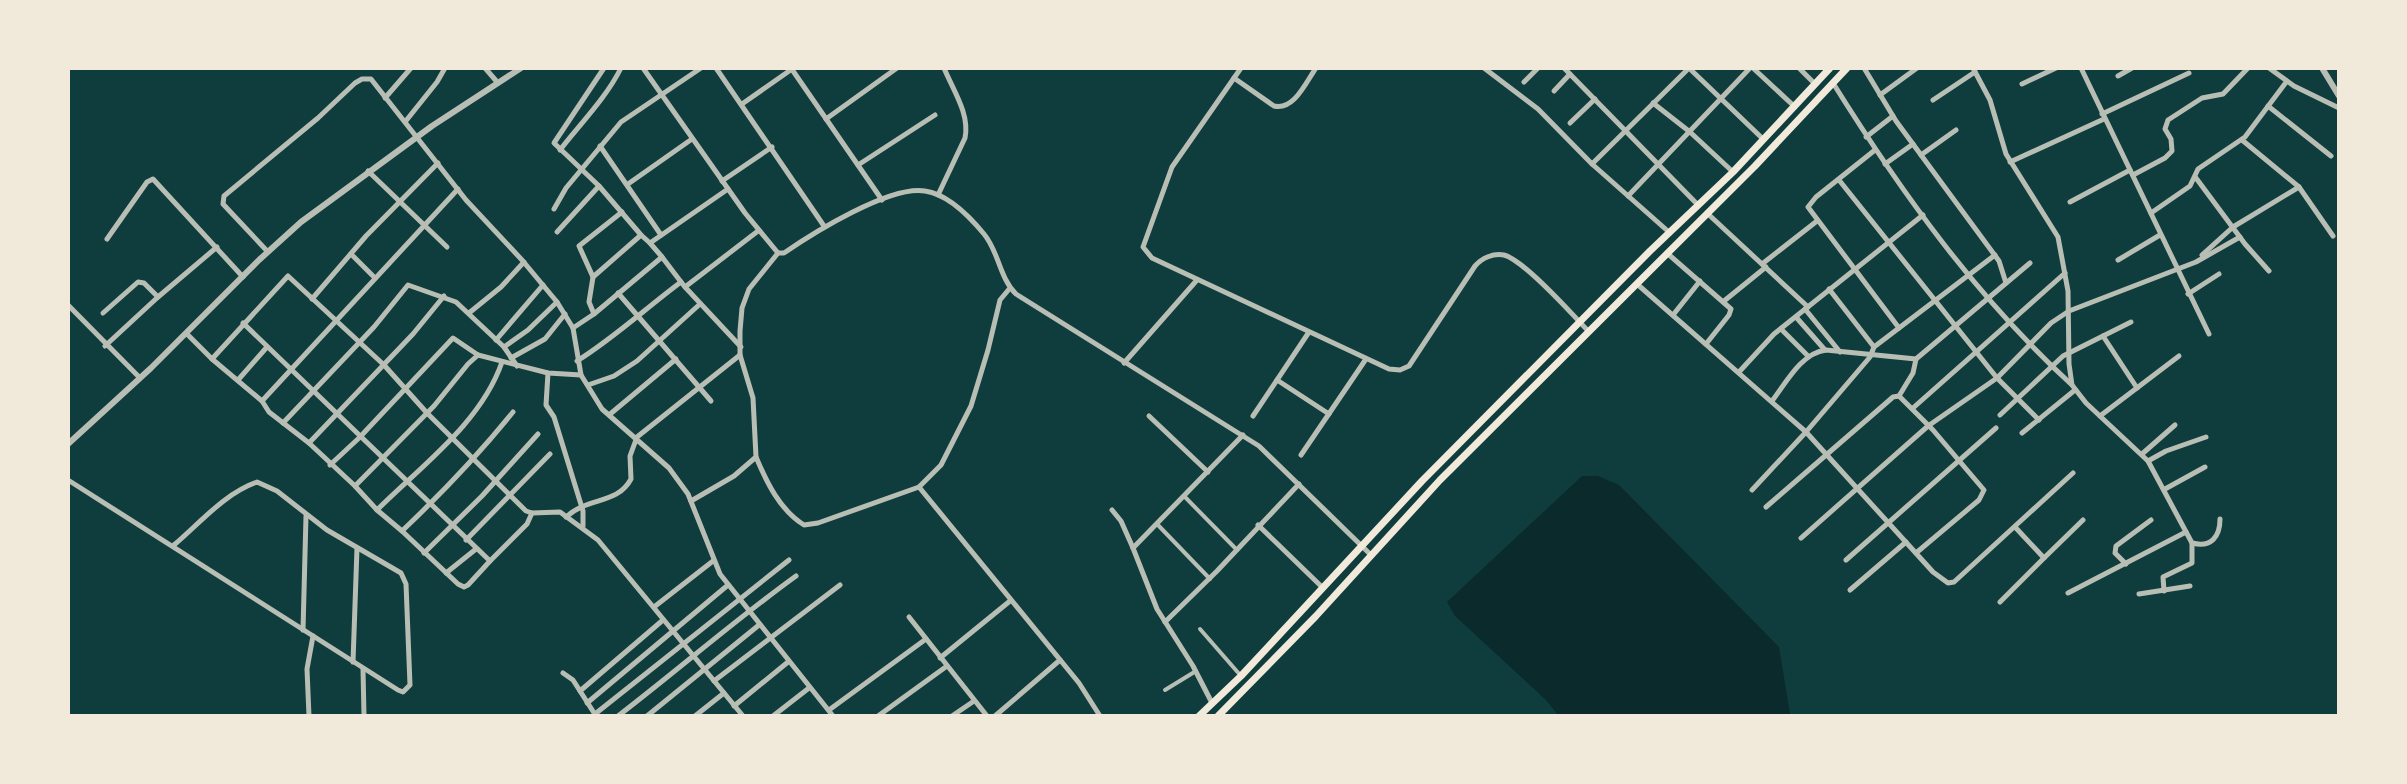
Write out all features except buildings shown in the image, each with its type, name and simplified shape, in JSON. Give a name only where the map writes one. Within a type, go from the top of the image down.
[{"type":"main road","points":[[1199,716],[1241,676],[1422,481],[1733,172],[1830,68]]},
{"type":"main road","points":[[1218,716],[1372,556],[1440,480],[1779,142],[1846,68]]},
{"type":"street","points":[[385,98],[411,68]]},
{"type":"street","points":[[405,122],[445,68]]},
{"type":"street","points":[[485,68],[498,83]]},
{"type":"street","points":[[68,444],[187,334],[301,222],[368,171],[521,68]]},
{"type":"street","points":[[604,68],[554,143],[599,186],[683,285],[741,347]]},
{"type":"street","points":[[560,151],[592,107],[611,88],[621,68]]},
{"type":"street","points":[[643,68],[722,181],[778,253],[784,253],[824,226],[882,200],[907,191],[938,195],[968,217],[986,237],[1010,288],[1259,446],[1372,556]]},
{"type":"street","points":[[554,209],[566,188],[625,118],[701,68]]},
{"type":"street","points":[[716,68],[824,226]]},
{"type":"street","points":[[742,104],[792,70],[801,68]]},
{"type":"street","points":[[826,119],[897,68]]},
{"type":"street","points":[[938,195],[967,129],[944,68]]},
{"type":"street","points":[[1241,68],[1172,167],[1155,218],[1143,241],[1143,247],[1152,258],[1389,369],[1400,370],[1409,366],[1475,266],[1485,257],[1499,254],[1518,264],[1589,332]]},
{"type":"street","points":[[1234,78],[1274,106],[1282,108],[1296,97],[1316,68]]},
{"type":"street","points":[[1484,68],[1538,109],[1592,164],[1670,233]]},
{"type":"street","points":[[1524,82],[1538,68]]},
{"type":"street","points":[[1564,68],[1699,205]]},
{"type":"street","points":[[1592,164],[1689,68],[1764,140]]},
{"type":"street","points":[[1628,196],[1752,68],[1795,107]]},
{"type":"street","points":[[1799,68],[1816,84]]},
{"type":"street","points":[[1864,68],[1893,116],[1995,255],[2002,266],[2006,284]]},
{"type":"street","points":[[1880,95],[1917,68]]},
{"type":"street","points":[[2022,84],[2056,68]]},
{"type":"street","points":[[2081,68],[2209,334]]},
{"type":"street","points":[[2118,76],[2132,68]]},
{"type":"street","points":[[2070,202],[2165,158],[2172,151],[2171,139],[2165,129],[2168,120],[2202,98],[2223,94],[2248,68]]},
{"type":"street","points":[[2269,68],[2339,108]]},
{"type":"street","points":[[2322,68],[2339,96]]},
{"type":"street","points":[[792,70],[882,200]]},
{"type":"street","points":[[1933,100],[1974,70],[1990,100],[2010,162],[2053,226],[2066,273],[2069,352],[2074,387]]},
{"type":"street","points":[[2010,162],[2189,73]]},
{"type":"street","points":[[1554,91],[1570,74]]},
{"type":"street","points":[[268,252],[223,204],[224,196],[362,79],[371,79],[458,189],[557,302],[573,328],[576,362],[581,375],[609,415],[669,468],[691,501],[713,561],[728,585],[831,713],[926,639]]},
{"type":"street","points":[[2150,214],[2190,186],[2202,166],[2242,140],[2287,81]]},
{"type":"street","points":[[1833,83],[1875,150],[1988,300],[2148,461],[2192,543],[2192,563],[2163,577],[2164,591]]},
{"type":"street","points":[[1570,123],[1595,99]]},
{"type":"street","points":[[1653,103],[1733,172]]},
{"type":"street","points":[[2268,106],[2331,156]]},
{"type":"street","points":[[858,165],[935,115]]},
{"type":"street","points":[[1866,137],[1893,116]]},
{"type":"street","points":[[1921,155],[1956,130]]},
{"type":"street","points":[[628,184],[692,139]]},
{"type":"street","points":[[2242,140],[2299,187],[2333,236]]},
{"type":"street","points":[[1885,164],[1913,144]]},
{"type":"street","points":[[600,146],[661,235]]},
{"type":"street","points":[[722,181],[772,147]]},
{"type":"street","points":[[1875,150],[1808,207],[1899,328]]},
{"type":"street","points":[[312,299],[438,163]]},
{"type":"street","points":[[368,171],[447,247]]},
{"type":"street","points":[[2195,177],[2269,271]]},
{"type":"street","points":[[107,239],[147,182],[153,179],[243,277]]},
{"type":"street","points":[[1839,180],[1955,328],[1997,378],[2039,420]]},
{"type":"street","points":[[557,232],[599,186]]},
{"type":"street","points":[[2196,262],[2233,227],[2299,187]]},
{"type":"street","points":[[262,401],[458,189]]},
{"type":"street","points":[[650,243],[728,189]]},
{"type":"street","points":[[594,314],[589,302],[593,277],[579,246],[622,212]]},
{"type":"street","points":[[1707,213],[1806,308],[1841,353]]},
{"type":"street","points":[[1738,372],[1780,329],[1923,215]]},
{"type":"street","points":[[1724,301],[1817,221]]},
{"type":"street","points":[[576,362],[603,345],[637,315],[759,231]]},
{"type":"street","points":[[593,277],[641,235]]},
{"type":"street","points":[[2118,260],[2160,235]]},
{"type":"street","points":[[1801,538],[1928,426],[1997,378],[2051,323],[2069,311],[2196,262],[2240,237]]},
{"type":"street","points":[[105,346],[217,247]]},
{"type":"street","points":[[778,253],[746,298],[740,331],[740,355],[753,398],[756,457],[766,481],[784,507],[804,525],[818,523],[919,487],[941,465],[971,406],[1000,300],[1010,288]]},
{"type":"street","points":[[1667,253],[1724,301],[1731,312],[1706,344]]},
{"type":"street","points":[[351,254],[375,278]]},
{"type":"street","points":[[1752,490],[1870,357],[1874,347],[1995,255]]},
{"type":"street","points":[[573,328],[662,257]]},
{"type":"street","points":[[469,313],[501,287],[524,262]]},
{"type":"street","points":[[1766,507],[1885,404],[1899,396],[1913,373],[1916,359],[2030,263]]},
{"type":"street","points":[[1913,408],[2066,273]]},
{"type":"street","points":[[2188,294],[2219,274]]},
{"type":"street","points":[[212,359],[288,276],[384,365],[508,495],[532,513],[556,511],[586,530],[743,716]]},
{"type":"street","points":[[1124,363],[1197,280]]},
{"type":"street","points":[[1673,315],[1700,281]]},
{"type":"street","points":[[103,313],[138,282],[144,283],[158,297]]},
{"type":"street","points":[[1637,284],[1806,432],[1939,578],[1948,583],[1954,582],[2073,473]]},
{"type":"street","points":[[283,423],[392,307],[408,285],[456,302],[504,347],[517,366]]},
{"type":"street","points":[[496,340],[543,285]]},
{"type":"street","points":[[1829,289],[1874,347]]},
{"type":"street","points":[[618,293],[711,401]]},
{"type":"street","points":[[309,443],[384,365],[444,296]]},
{"type":"street","points":[[504,347],[528,330],[557,302]]},
{"type":"street","points":[[588,385],[637,361],[700,304]]},
{"type":"street","points":[[68,305],[105,346],[140,378]]},
{"type":"street","points":[[511,358],[545,339],[565,314]]},
{"type":"street","points":[[1796,317],[1826,350]]},
{"type":"street","points":[[2000,415],[2069,352],[2131,322]]},
{"type":"street","points":[[243,323],[405,483],[490,561]]},
{"type":"street","points":[[1780,329],[1808,356]]},
{"type":"street","points":[[1253,416],[1309,332]]},
{"type":"street","points":[[187,334],[464,587],[527,524],[532,513]]},
{"type":"street","points":[[2103,336],[2137,388]]},
{"type":"street","points":[[330,465],[453,338],[478,355],[502,362],[548,373],[581,375]]},
{"type":"street","points":[[238,380],[267,347]]},
{"type":"street","points":[[1772,401],[1808,356],[1826,350],[1870,357],[1916,359]]},
{"type":"street","points":[[355,486],[427,413],[478,355]]},
{"type":"street","points":[[566,517],[588,502],[613,497],[629,484],[632,474],[630,456],[637,437],[740,355]]},
{"type":"street","points":[[2100,416],[2179,356]]},
{"type":"street","points":[[609,415],[676,359]]},
{"type":"street","points":[[1301,455],[1366,359]]},
{"type":"street","points":[[377,510],[469,420],[491,389],[502,362]]},
{"type":"street","points":[[548,373],[546,405],[554,417],[586,530]]},
{"type":"street","points":[[1277,380],[1329,414]]},
{"type":"street","points":[[2022,433],[2074,387]]},
{"type":"street","points":[[1899,396],[1984,490],[1916,553]]},
{"type":"street","points":[[402,531],[475,460],[513,412]]},
{"type":"street","points":[[1149,416],[1208,472]]},
{"type":"street","points":[[2142,454],[2175,425]]},
{"type":"street","points":[[1846,560],[1996,428]]},
{"type":"street","points":[[424,553],[538,434]]},
{"type":"street","points":[[1133,548],[1243,435]]},
{"type":"street","points":[[2148,461],[2206,437]]},
{"type":"street","points":[[466,540],[550,454]]},
{"type":"street","points":[[691,501],[734,476],[756,457]]},
{"type":"street","points":[[2165,489],[2205,467]]},
{"type":"street","points":[[68,480],[398,690],[403,692],[410,685],[406,584],[401,573],[306,515],[277,491],[257,482],[234,493],[174,545]]},
{"type":"street","points":[[1165,622],[1299,484]]},
{"type":"street","points":[[919,487],[1079,683],[1100,716]]},
{"type":"street","points":[[1184,496],[1237,550]]},
{"type":"street","points":[[1112,510],[1121,521],[1165,622],[1212,703]]},
{"type":"street","points":[[303,630],[306,515]]},
{"type":"street","points":[[2192,543],[2214,541],[2219,534],[2220,519]]},
{"type":"street","points":[[2000,602],[2083,520]]},
{"type":"street","points":[[2126,564],[2115,553],[2116,546],[2151,520]]},
{"type":"street","points":[[1157,524],[1210,579]]},
{"type":"street","points":[[1258,525],[1323,588]]},
{"type":"street","points":[[2015,527],[2044,558]]},
{"type":"street","points":[[2068,593],[2186,532]]},
{"type":"street","points":[[1850,590],[1906,542]]},
{"type":"street","points":[[353,663],[357,547]]},
{"type":"street","points":[[446,573],[476,549]]},
{"type":"street","points":[[587,716],[594,714],[789,560]]},
{"type":"street","points":[[654,607],[713,561]]},
{"type":"street","points":[[618,716],[796,576]]},
{"type":"street","points":[[587,703],[728,585]]},
{"type":"street","points":[[714,681],[840,585]]},
{"type":"street","points":[[2139,594],[2190,586]]},
{"type":"street","points":[[940,658],[1010,601]]},
{"type":"street","points":[[909,617],[987,716]]},
{"type":"street","points":[[580,691],[663,620]]},
{"type":"street","points":[[647,716],[759,625]]},
{"type":"street","points":[[1288,625],[1297,635]]},
{"type":"street","points":[[1200,629],[1241,676]]},
{"type":"street","points":[[309,716],[307,669],[313,636]]},
{"type":"street","points":[[995,716],[1060,660]]},
{"type":"street","points":[[734,706],[788,662]]},
{"type":"street","points":[[878,716],[947,666]]},
{"type":"street","points":[[363,669],[364,716]]},
{"type":"street","points":[[1165,690],[1196,671]]},
{"type":"street","points":[[563,673],[573,680],[594,714]]},
{"type":"street","points":[[773,716],[809,688]]},
{"type":"street","points":[[695,716],[724,693]]},
{"type":"street","points":[[952,716],[974,701]]},
{"type":"water","points":[[1582,476],[1598,476],[1619,485],[1779,647],[1790,714],[1559,716],[1545,699],[1455,616],[1447,602]]}]
